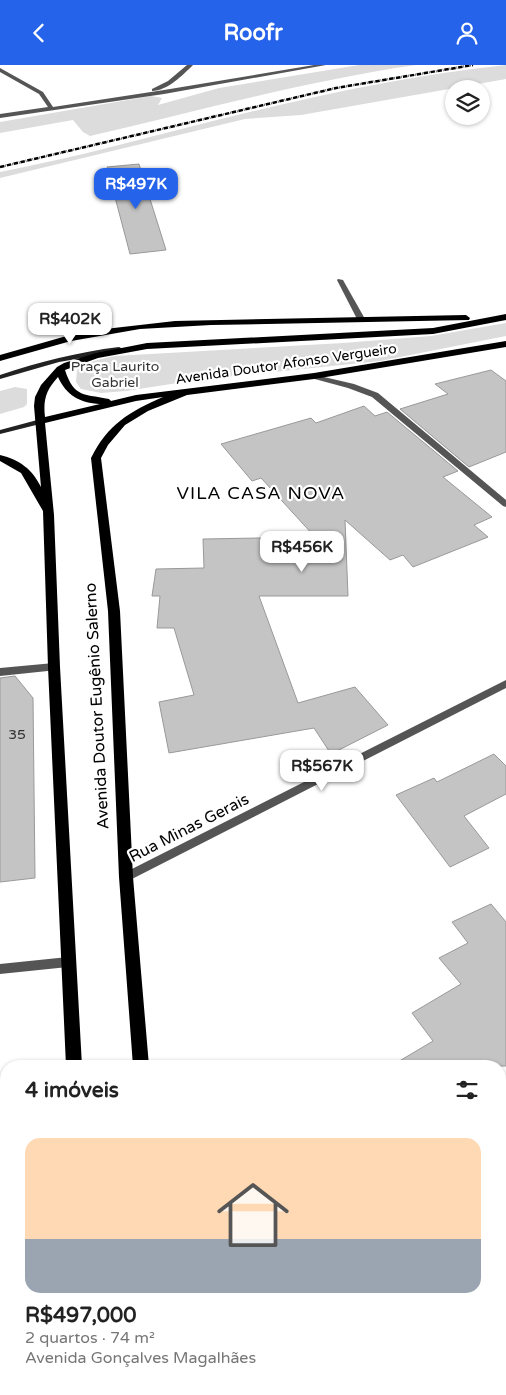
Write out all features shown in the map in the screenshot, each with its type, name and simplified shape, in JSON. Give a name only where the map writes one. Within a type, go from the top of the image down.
[{"type":"main road","points":[[0,358],[48,343],[130,327],[216,321],[506,317]]},
{"type":"main road","name":"Avenida Doutor Afonso Vergueiro","points":[[0,377],[28,367],[83,354],[147,346],[433,331],[506,317]]},
{"type":"main road","name":"Avenida Doutor Afonso Vergueiro","points":[[0,432],[136,398],[314,376],[455,354],[506,343]]},
{"type":"main road","name":"Avenida Doutor Afonso Vergueiro","points":[[41,421],[40,397],[44,387],[60,369],[82,359],[147,346]]},
{"type":"main road","points":[[60,369],[64,384],[73,393],[88,400],[109,401],[136,398]]},
{"type":"main road","name":"Avenida Doutor Eugênio Salerno","points":[[141,1060],[126,877],[114,611],[96,458],[102,444],[130,416],[185,392]]},
{"type":"main road","points":[[41,421],[49,515],[54,667],[74,1060]]},
{"type":"main road","points":[[0,458],[13,462],[28,473],[49,515]]},
{"type":"street","points":[[0,116],[142,95],[183,81],[190,65]]},
{"type":"street","points":[[142,95],[183,81],[323,65]]},
{"type":"street","points":[[0,70],[41,93],[52,108]]},
{"type":"street","points":[[340,280],[362,319]]},
{"type":"street","points":[[314,376],[375,395],[506,504]]},
{"type":"street","points":[[0,672],[54,667]]},
{"type":"street","name":"Rua Minas Gerais","points":[[126,877],[506,684]]},
{"type":"street","points":[[0,969],[68,962]]},
{"type":"green space","points":[[359,65],[416,65],[334,79],[90,136],[83,132],[73,120],[0,133],[0,122],[151,96],[162,98],[158,105],[219,88]]},
{"type":"green space","points":[[506,65],[506,79],[490,82],[490,80],[445,80],[445,90],[301,115],[245,119],[0,178],[0,172],[83,154],[307,99],[356,88],[456,71]]},
{"type":"green space","name":"Praça Laurito Gabriel","points":[[506,323],[506,336],[380,361],[197,380],[101,393],[81,389],[76,382],[77,370],[81,367],[115,356],[431,336]]},
{"type":"green space","points":[[15,387],[27,389],[27,404],[24,407],[0,414],[0,391]]},
{"type":"building","points":[[139,164],[166,250],[130,254],[107,167]]},
{"type":"building","points":[[491,370],[506,381],[506,452],[469,467],[400,409],[448,394],[435,384]]},
{"type":"building","points":[[364,406],[375,416],[387,412],[458,471],[443,477],[492,517],[474,525],[488,537],[413,567],[403,555],[390,560],[345,520],[348,596],[259,596],[298,703],[355,687],[388,725],[331,754],[314,728],[169,753],[159,702],[194,695],[174,628],[157,628],[160,596],[152,596],[156,569],[204,568],[203,539],[315,537],[261,478],[252,481],[221,444],[311,418],[316,423]]},
{"type":"building","points":[[15,676],[33,698],[35,878],[0,882],[0,678]]},
{"type":"building","points":[[494,754],[506,766],[506,794],[464,816],[489,848],[450,867],[396,795],[434,778],[437,782]]},
{"type":"building","points":[[491,904],[506,922],[506,1060],[401,1060],[433,1041],[412,1013],[461,984],[439,958],[468,943],[452,922]]},
{"type":"railway","points":[[0,167],[336,88],[473,65]]},
{"type":"district","name":"VILA CASA NOVA","points":[[261,493]]}]
